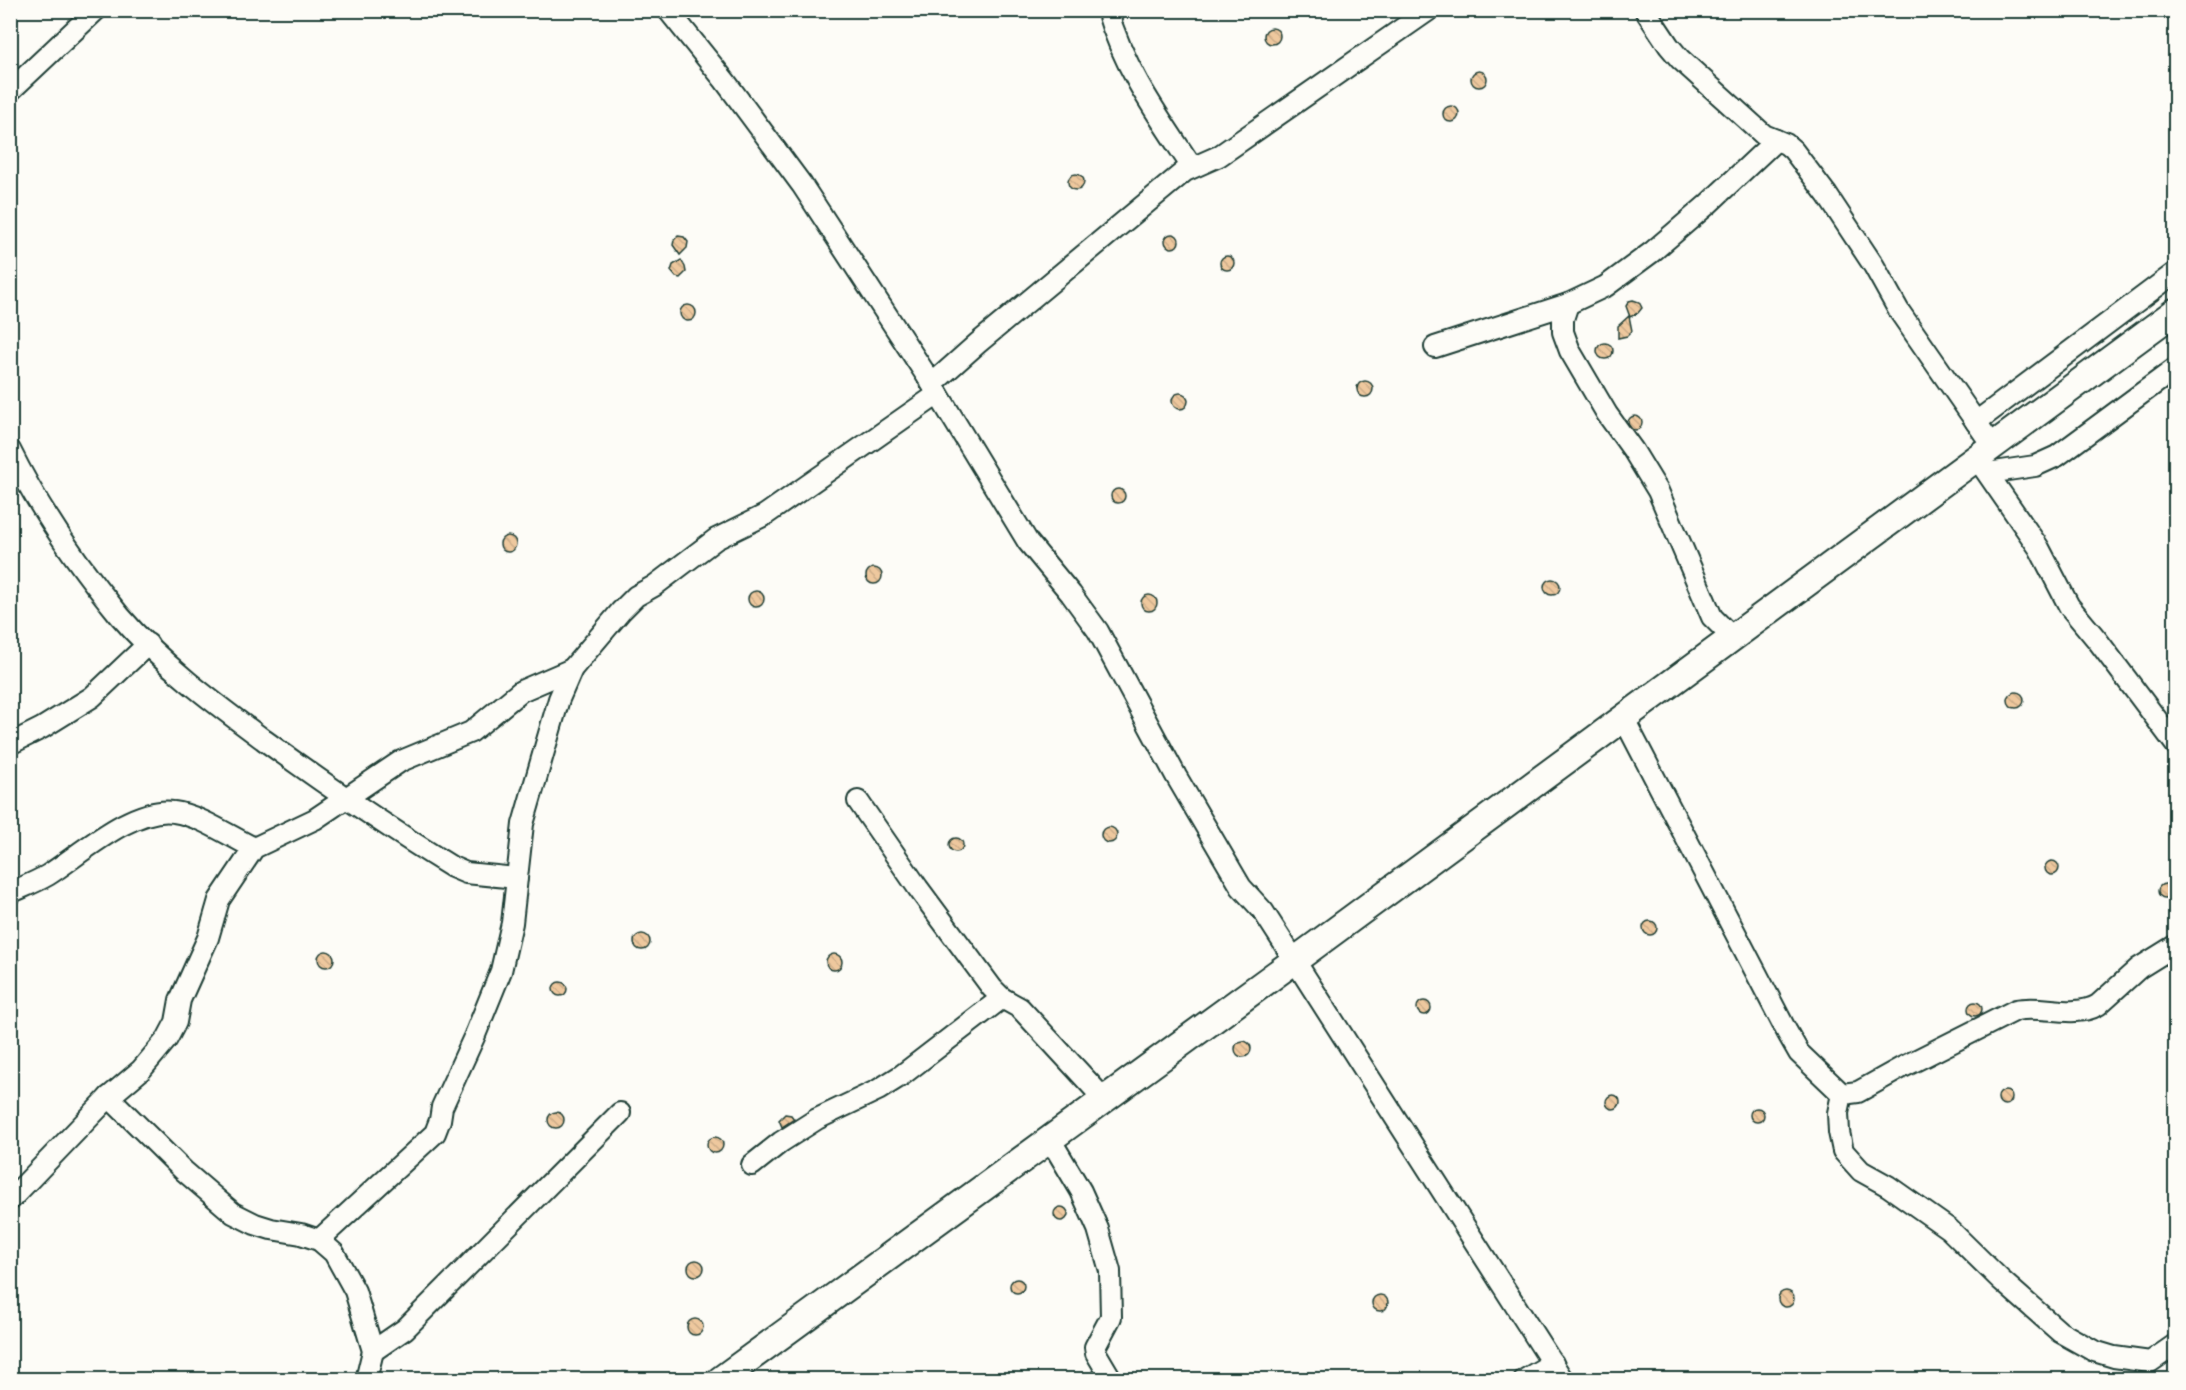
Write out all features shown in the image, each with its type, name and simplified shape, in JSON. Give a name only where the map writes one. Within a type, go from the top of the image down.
[{"type":"street","points":[[10,90],[96,10]]},
{"type":"street","points":[[668,10],[725,81],[802,185],[935,389],[1028,542],[1098,631],[1176,776],[1241,887],[1263,911],[1558,1372],[1524,1380]]},
{"type":"street","points":[[1107,10],[1120,50],[1136,82],[1192,167]]},
{"type":"street","points":[[319,1240],[435,1133],[442,1107],[501,971],[512,923],[523,824],[559,699],[572,669],[621,611],[636,596],[654,586],[716,539],[765,515],[935,389],[996,328],[1192,167],[1224,153],[1429,10]]},
{"type":"street","points":[[1645,10],[1680,59],[1764,135],[1793,150],[1827,195],[1874,266],[1899,311],[1976,422],[1985,459],[2044,555],[2068,606],[2098,641],[2175,745]]},
{"type":"street","points":[[1435,347],[1568,304],[1606,286],[1652,252],[1708,204],[1776,140]]},
{"type":"street","points":[[1976,422],[2175,272]]},
{"type":"street","points":[[1568,304],[1563,319],[1563,332],[1570,351],[1607,414],[1658,491],[1712,617],[1732,637]]},
{"type":"street","points":[[720,1380],[1294,961],[1732,637],[1985,459],[2175,311]]},
{"type":"street","points":[[1985,459],[2035,466],[2057,456],[2175,368]]},
{"type":"street","points":[[10,450],[30,488],[69,549],[121,617],[196,689],[345,799],[452,867],[466,873],[518,878]]},
{"type":"street","points":[[10,744],[42,729],[92,698],[148,644]]},
{"type":"street","points":[[10,1200],[109,1097],[141,1070],[167,1039],[173,1029],[180,1000],[208,938],[219,900],[254,848],[315,819],[401,761],[471,732],[521,691],[572,669]]},
{"type":"street","points":[[1623,717],[1799,1053],[1842,1094]]},
{"type":"street","points":[[858,801],[918,888],[992,988],[1002,998],[1020,1008],[1104,1099]]},
{"type":"street","points":[[10,893],[46,876],[125,823],[165,811],[193,816],[254,848]]},
{"type":"street","points":[[1842,1094],[1858,1092],[2016,1010],[2027,1007],[2082,1011],[2092,1009],[2139,968],[2175,945]]},
{"type":"street","points":[[752,1165],[817,1119],[878,1090],[902,1075],[1002,998]]},
{"type":"street","points":[[1842,1094],[1838,1113],[1843,1151],[1861,1171],[1888,1186],[1949,1229],[2001,1280],[2060,1332],[2094,1350],[2114,1357],[2150,1362],[2175,1344]]},
{"type":"street","points":[[109,1097],[184,1171],[233,1213],[255,1224],[319,1240],[340,1260],[363,1312],[373,1352],[366,1380]]},
{"type":"street","points":[[373,1352],[413,1322],[620,1113]]},
{"type":"street","points":[[1050,1138],[1086,1200],[1098,1229],[1110,1271],[1111,1317],[1095,1347],[1096,1353],[1112,1380]]},
{"type":"building","points":[[1272,28],[1280,36],[1272,44],[1264,36]]},
{"type":"building","points":[[1479,71],[1487,79],[1479,87],[1471,79]]},
{"type":"building","points":[[1451,106],[1459,114],[1451,122],[1443,114]]},
{"type":"building","points":[[1076,174],[1084,182],[1076,190],[1068,182]]},
{"type":"building","points":[[1169,234],[1175,234],[1179,241],[1175,248],[1169,248],[1165,244],[1165,238]]},
{"type":"building","points":[[678,236],[684,237],[688,242],[687,248],[680,255],[673,245]]},
{"type":"building","points":[[1224,256],[1230,256],[1234,263],[1230,270],[1224,270],[1220,266],[1220,260]]},
{"type":"building","points":[[681,260],[686,272],[680,278],[671,271],[673,265]]},
{"type":"building","points":[[1629,301],[1639,302],[1642,308],[1630,317],[1626,306]]},
{"type":"building","points":[[688,305],[696,313],[688,321],[680,313]]},
{"type":"building","points":[[1629,316],[1632,331],[1627,336],[1618,338],[1618,326]]},
{"type":"building","points":[[1605,343],[1613,351],[1605,359],[1597,351]]},
{"type":"building","points":[[1365,381],[1373,389],[1365,397],[1357,389]]},
{"type":"building","points":[[1180,393],[1188,401],[1180,409],[1172,401]]},
{"type":"building","points":[[1635,416],[1640,418],[1642,423],[1640,428],[1635,430],[1630,428],[1628,423],[1630,418]]},
{"type":"building","points":[[1115,489],[1121,489],[1125,496],[1121,503],[1115,503],[1111,499],[1111,493]]},
{"type":"building","points":[[508,536],[516,544],[508,552],[500,544]]},
{"type":"building","points":[[874,568],[882,576],[874,584],[866,576]]},
{"type":"building","points":[[1552,579],[1560,587],[1552,595],[1544,587]]},
{"type":"building","points":[[756,591],[764,599],[756,607],[748,599]]},
{"type":"building","points":[[1149,595],[1157,603],[1149,611],[1141,603]]},
{"type":"building","points":[[2016,692],[2024,700],[2016,708],[2008,700]]},
{"type":"building","points":[[1109,827],[1117,835],[1109,843],[1101,835]]},
{"type":"building","points":[[953,838],[959,838],[963,845],[959,852],[953,852],[949,848],[949,842]]},
{"type":"building","points":[[2049,861],[2055,861],[2059,868],[2055,875],[2049,875],[2045,871],[2045,865]]},
{"type":"building","points":[[2162,884],[2168,884],[2172,891],[2168,898],[2162,898],[2158,894],[2158,888]]},
{"type":"building","points":[[1647,921],[1653,921],[1657,928],[1653,935],[1647,935],[1643,931],[1643,925]]},
{"type":"building","points":[[642,934],[650,942],[642,950],[634,942]]},
{"type":"building","points":[[326,951],[334,959],[326,967],[318,959]]},
{"type":"building","points":[[834,954],[842,962],[834,970],[826,962]]},
{"type":"building","points":[[557,982],[563,982],[567,989],[563,996],[557,996],[553,992],[553,986]]},
{"type":"building","points":[[1421,1001],[1427,1001],[1431,1008],[1427,1015],[1421,1015],[1417,1011],[1417,1005]]},
{"type":"building","points":[[1972,1002],[1978,1002],[1982,1009],[1978,1016],[1972,1016],[1968,1012],[1968,1006]]},
{"type":"building","points":[[1243,1041],[1251,1049],[1243,1057],[1235,1049]]},
{"type":"building","points":[[2002,1091],[2008,1091],[2012,1098],[2008,1105],[2002,1105],[1998,1101],[1998,1095]]},
{"type":"building","points":[[1610,1095],[1616,1095],[1620,1102],[1616,1109],[1610,1109],[1606,1105],[1606,1099]]},
{"type":"building","points":[[1754,1108],[1760,1108],[1764,1115],[1760,1122],[1754,1122],[1750,1118],[1750,1112]]},
{"type":"building","points":[[556,1112],[564,1120],[556,1128],[548,1120]]},
{"type":"building","points":[[785,1114],[791,1115],[794,1119],[782,1127],[779,1120]]},
{"type":"building","points":[[715,1137],[723,1145],[715,1153],[707,1145]]},
{"type":"building","points":[[1058,1207],[1064,1207],[1068,1214],[1064,1221],[1058,1221],[1054,1217],[1054,1211]]},
{"type":"building","points":[[696,1260],[704,1268],[696,1276],[688,1268]]},
{"type":"building","points":[[1014,1279],[1020,1279],[1024,1286],[1020,1293],[1014,1293],[1010,1289],[1010,1283]]},
{"type":"building","points":[[1786,1291],[1794,1299],[1786,1307],[1778,1299]]},
{"type":"building","points":[[1380,1295],[1388,1303],[1380,1311],[1372,1303]]},
{"type":"building","points":[[695,1319],[703,1327],[695,1335],[687,1327]]}]
